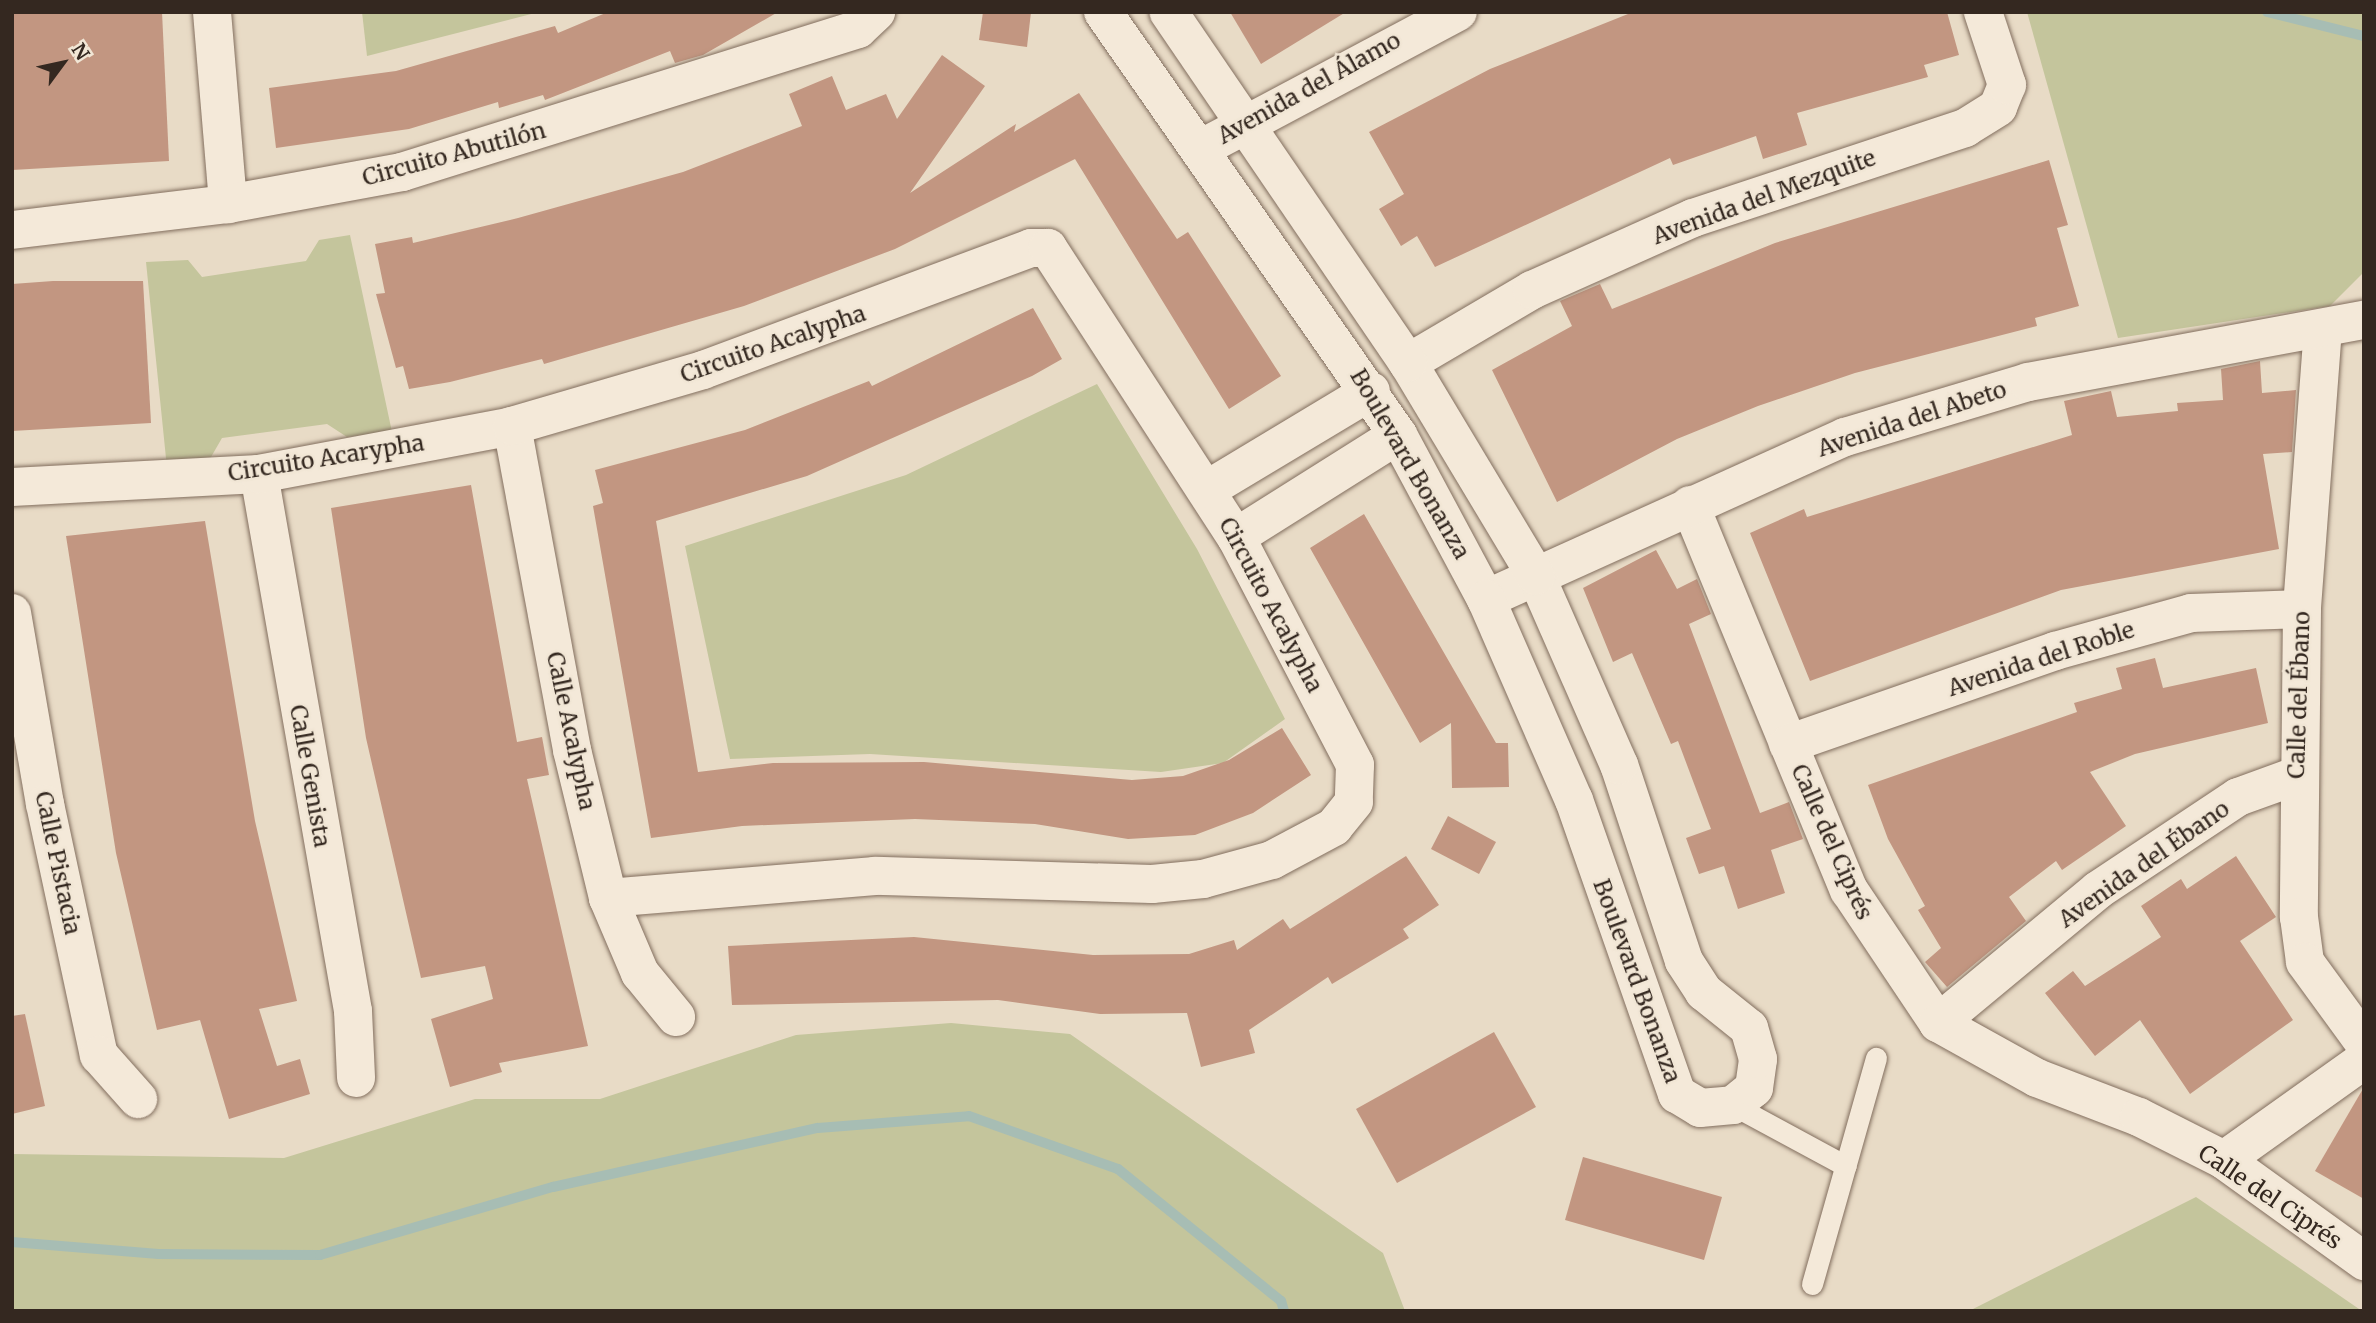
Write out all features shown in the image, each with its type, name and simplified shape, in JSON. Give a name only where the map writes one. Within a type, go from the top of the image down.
[{"type":"street","points":[[212,12],[228,204]]},
{"type":"street","name":"Circuito Abutilón","points":[[12,230],[228,204],[402,172],[579,120],[858,29],[877,12]]},
{"type":"street","name":"Boulevard Bonanza","points":[[1104,12],[1371,390],[1398,435],[1486,599],[1574,800],[1677,1094],[1700,1108],[1732,1105],[1754,1088],[1758,1059],[1749,1028],[1703,992],[1684,961],[1619,765],[1535,576],[1408,363],[1168,12]]},
{"type":"street","name":"Avenida del Álamo","points":[[1200,149],[1245,122],[1458,12]]},
{"type":"street","name":"Avenida del Mezquite","points":[[1408,363],[1532,290],[1693,218],[1965,128],[1998,107],[2007,85],[1983,12]]},
{"type":"street","name":"Circuito Acalypha","points":[[512,426],[702,370],[1031,248],[1048,247],[1208,489],[1236,537],[1355,765],[1354,802],[1334,827],[1272,860],[1203,879],[1152,884],[875,876],[608,898]]},
{"type":"street","name":"Avenida del Abeto","points":[[1486,599],[1845,437],[2028,382],[2364,320]]},
{"type":"street","name":"Calle del Ébano","points":[[2323,328],[2302,609],[2296,776],[2305,962],[2364,1043]]},
{"type":"street","points":[[1208,489],[1371,390]]},
{"type":"street","name":"Circuito Acarypha","points":[[12,487],[258,474],[512,426]]},
{"type":"street","name":"Calle Acalypha","points":[[512,426],[572,750],[608,898],[639,973],[676,1017]]},
{"type":"street","points":[[1236,537],[1398,435]]},
{"type":"street","name":"Calle Genista","points":[[258,474],[353,1011],[356,1078]]},
{"type":"street","name":"Calle del Ciprés","points":[[1690,505],[1849,890],[1938,1023],[2037,1078],[2139,1117],[2224,1160],[2364,1261]]},
{"type":"street","name":"Avenida del Roble","points":[[1788,744],[2055,651],[2190,613],[2302,609]]},
{"type":"street","name":"Calle Pistacia","points":[[12,613],[99,1055],[138,1099]]},
{"type":"street","name":"Avenida del Ébano","points":[[1938,1023],[2098,890],[2238,797],[2296,776]]},
{"type":"street","points":[[2224,1160],[2364,1060]]},
{"type":"lane","points":[[1812,1284],[1876,1058]]},
{"type":"lane","points":[[1732,1105],[1846,1166]]},
{"type":"green space","points":[[362,12],[539,12],[367,56]]},
{"type":"green space","points":[[2027,12],[2364,12],[2364,272],[2330,306],[2118,338]]},
{"type":"green space","points":[[350,235],[392,432],[347,437],[327,424],[222,438],[207,464],[167,468],[146,262],[188,260],[202,277],[306,261],[319,240]]},
{"type":"green space","points":[[1097,384],[1197,549],[1285,719],[1223,763],[1161,772],[870,754],[730,759],[685,546],[906,475]]},
{"type":"green space","points":[[951,1023],[1070,1034],[1383,1253],[1405,1311],[12,1311],[12,1154],[284,1158],[475,1099],[600,1099],[796,1035]]},
{"type":"green space","points":[[2196,1197],[2362,1311],[1969,1311]]},
{"type":"building","points":[[12,12],[162,12],[169,161],[12,170]]},
{"type":"building","points":[[608,12],[778,12],[703,55],[675,63],[670,51],[545,100],[543,95],[499,108],[498,102],[409,129],[276,148],[269,88],[396,71],[555,26],[558,33]]},
{"type":"building","points":[[983,12],[1031,12],[1027,47],[979,40]]},
{"type":"building","points":[[1230,12],[1346,12],[1261,64]]},
{"type":"building","points":[[1633,12],[1947,12],[1959,55],[1924,65],[1928,77],[1797,113],[1807,145],[1763,159],[1756,136],[1673,165],[1670,158],[1435,267],[1417,236],[1401,246],[1379,209],[1404,194],[1369,132],[1490,69]]},
{"type":"building","points":[[942,55],[985,86],[910,193],[1016,124],[1014,132],[1079,93],[1177,239],[1188,232],[1281,376],[1229,409],[1075,159],[895,249],[744,306],[544,364],[542,359],[450,382],[409,389],[403,366],[396,368],[376,294],[385,293],[375,244],[412,237],[413,243],[518,218],[683,172],[802,126],[789,94],[832,76],[846,110],[886,94],[897,119]]},
{"type":"building","points":[[2049,160],[2068,225],[2057,228],[2079,306],[2035,318],[2037,326],[1855,373],[1758,406],[1677,439],[1557,502],[1492,370],[1572,326],[1560,301],[1600,284],[1612,309],[1775,243]]},
{"type":"building","points":[[143,281],[151,423],[12,431],[12,284]]},
{"type":"building","points":[[1033,308],[1062,359],[1032,376],[807,476],[656,521],[698,772],[773,763],[924,762],[1132,780],[1183,776],[1229,760],[1282,728],[1311,775],[1253,813],[1195,835],[1128,839],[1035,824],[915,819],[742,826],[651,838],[593,506],[603,503],[595,470],[745,430],[869,381],[872,386]]},
{"type":"building","points":[[2260,361],[2262,393],[2296,390],[2292,452],[2263,454],[2279,549],[2061,590],[1810,681],[1750,533],[1804,509],[1807,517],[2072,435],[2064,401],[2111,391],[2117,417],[2178,411],[2177,403],[2223,400],[2221,369]]},
{"type":"building","points":[[471,485],[517,742],[542,737],[549,775],[527,779],[588,1046],[499,1063],[502,1072],[450,1087],[431,1019],[493,999],[485,966],[421,978],[366,738],[331,508]]},
{"type":"building","points":[[1364,514],[1496,743],[1508,743],[1509,787],[1452,788],[1451,723],[1420,743],[1310,548]]},
{"type":"building","points":[[205,521],[255,821],[297,1001],[259,1009],[277,1066],[300,1059],[310,1094],[229,1119],[200,1020],[157,1030],[116,853],[66,536]]},
{"type":"building","points":[[1656,550],[1677,589],[1697,579],[1711,614],[1689,624],[1760,813],[1789,802],[1803,839],[1771,850],[1785,893],[1738,909],[1724,866],[1699,874],[1686,838],[1711,829],[1678,741],[1671,744],[1632,653],[1613,662],[1583,588]]},
{"type":"building","points":[[2155,658],[2163,688],[2256,668],[2268,723],[2135,754],[2090,772],[2126,826],[2062,870],[2056,861],[2009,897],[2026,921],[1947,987],[1925,962],[1941,948],[1918,910],[1925,906],[1888,839],[1868,785],[2077,712],[2074,703],[2122,689],[2116,668]]},
{"type":"building","points":[[1448,816],[1496,842],[1479,874],[1431,849]]},
{"type":"building","points":[[1406,856],[1439,905],[1403,929],[1409,938],[1332,984],[1328,977],[1249,1030],[1255,1053],[1201,1067],[1187,1013],[1100,1014],[998,1000],[732,1005],[728,946],[914,937],[1093,955],[1189,954],[1234,940],[1237,950],[1283,919],[1290,929]]},
{"type":"building","points":[[2236,856],[2276,917],[2240,941],[2293,1020],[2190,1094],[2140,1020],[2095,1056],[2045,993],[2073,971],[2085,986],[2161,937],[2141,906],[2181,879],[2187,889]]},
{"type":"building","points":[[25,1014],[45,1106],[12,1114],[12,1016]]},
{"type":"building","points":[[1494,1032],[1536,1107],[1397,1183],[1356,1109]]},
{"type":"building","points":[[2364,1087],[2364,1199],[2315,1171]]},
{"type":"building","points":[[1583,1157],[1722,1197],[1704,1260],[1565,1220]]},
{"type":"waterway","points":[[2267,12],[2364,36]]},
{"type":"waterway","points":[[12,1242],[159,1254],[320,1255],[553,1187],[818,1128],[969,1116],[1118,1169],[1281,1301],[1284,1311]]}]
